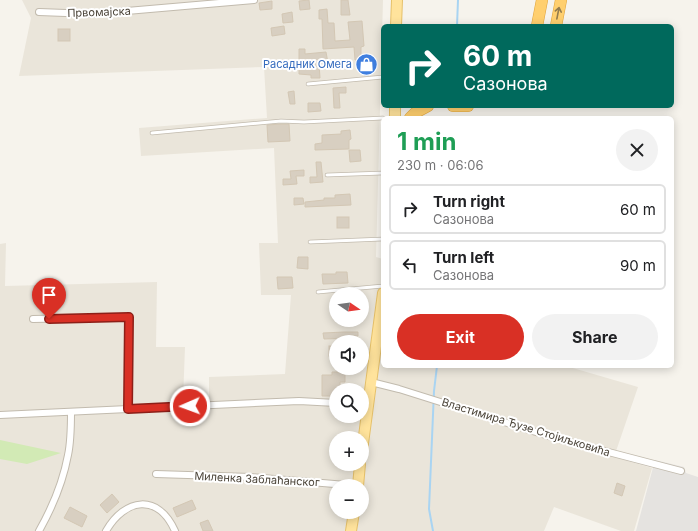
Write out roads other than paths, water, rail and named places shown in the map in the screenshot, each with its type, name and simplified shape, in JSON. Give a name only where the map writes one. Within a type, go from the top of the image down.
[{"type":"highway","points":[[537,24],[542,0]]},
{"type":"highway","points":[[556,24],[561,0]]},
{"type":"highway","points":[[412,116],[424,108]]},
{"type":"main road","points":[[396,24],[397,0]]},
{"type":"main road","points":[[369,390],[381,308]]},
{"type":"main road","points":[[351,531],[353,519]]},
{"type":"street","name":"Првомајска","points":[[39,12],[92,14],[254,0]]},
{"type":"street","points":[[33,319],[129,317],[128,409]]},
{"type":"street","name":"Властимира Ђузе Стојиљковића","points":[[371,382],[555,438],[681,472]]},
{"type":"street","points":[[0,415],[300,401],[329,403]]},
{"type":"street","points":[[39,531],[50,511],[68,456],[71,412]]},
{"type":"street","name":"Миленка Заблаћанског","points":[[156,474],[251,477],[329,484]]},
{"type":"street","points":[[106,531],[112,520],[127,508],[132,505],[142,504],[154,508],[166,516],[170,520],[175,531]]},
{"type":"lane","points":[[308,84],[381,77]]},
{"type":"lane","points":[[152,133],[281,121],[304,122],[381,118]]},
{"type":"lane","points":[[327,176],[381,173]]},
{"type":"lane","points":[[310,242],[381,239]]},
{"type":"lane","points":[[318,292],[381,286]]},
{"type":"waterway","points":[[457,24],[458,0]]},
{"type":"waterway","points":[[433,531],[429,509],[434,391],[437,368]]},
{"type":"place","name":"Расадник Омега","points":[[367,64]]}]
